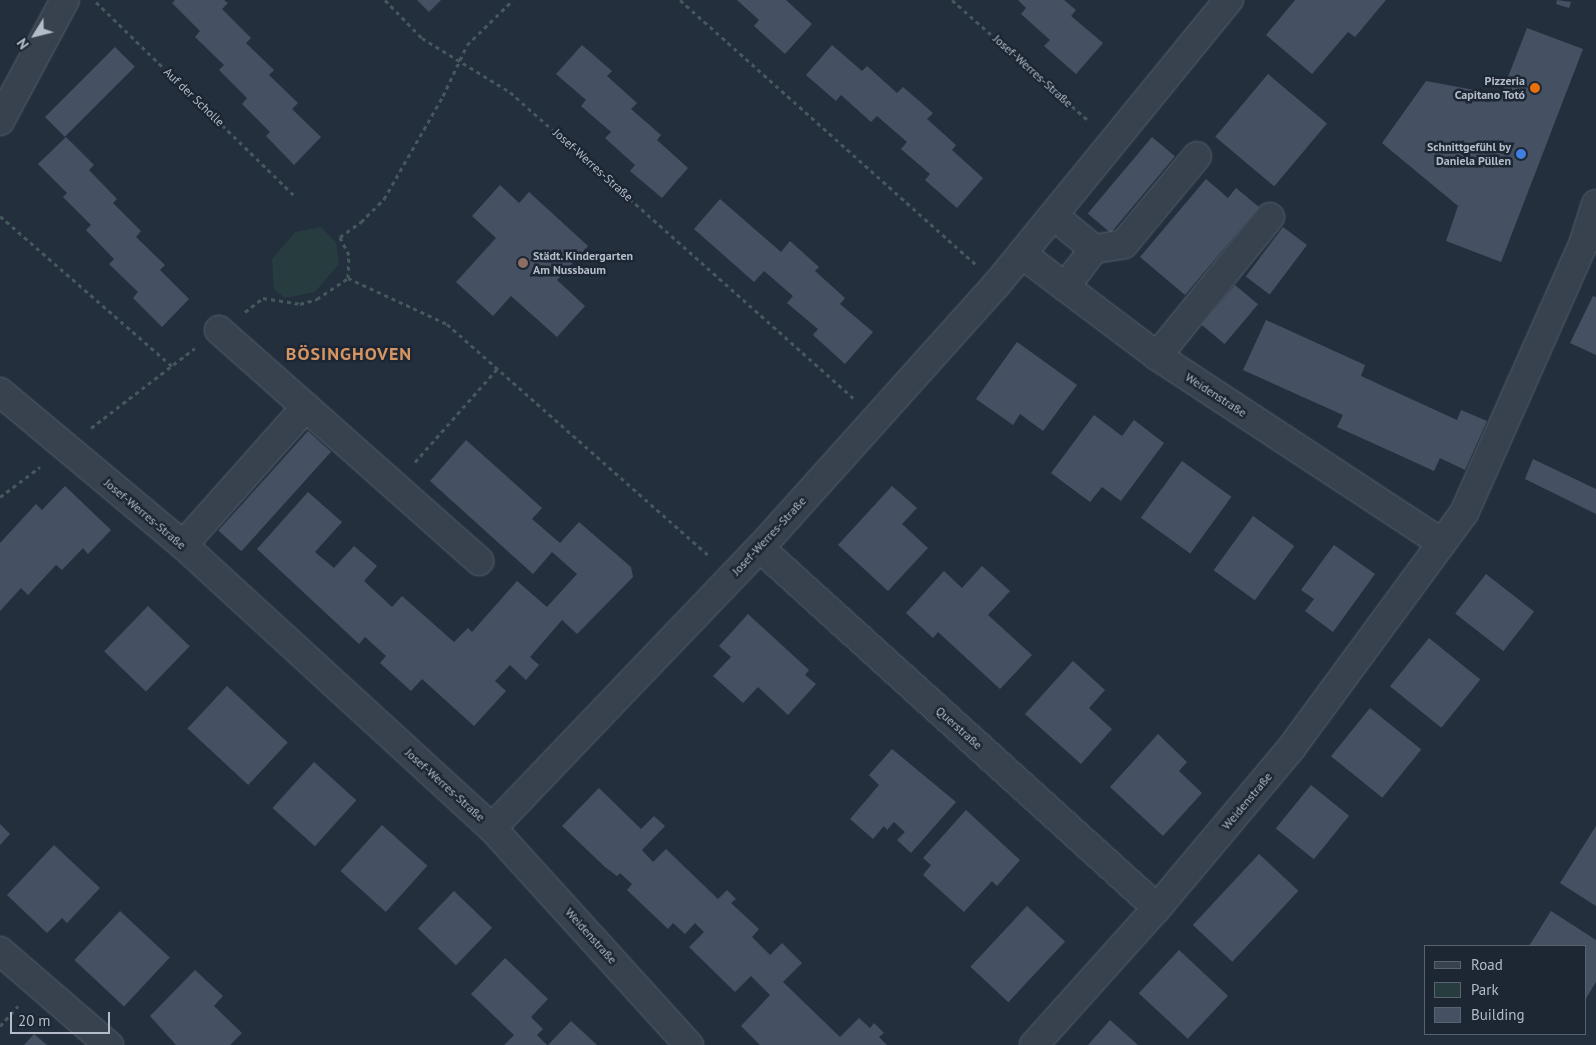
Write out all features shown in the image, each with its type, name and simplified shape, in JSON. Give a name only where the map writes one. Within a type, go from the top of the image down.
[{"type":"street","points":[[0,121],[65,0]]},
{"type":"street","name":"Josef-Werres-Straße","points":[[0,392],[183,545],[492,828],[760,548],[1023,255],[1230,0]]},
{"type":"street","points":[[1065,287],[1094,249],[1124,244],[1197,156]]},
{"type":"street","name":"Weidenstraße","points":[[1034,1045],[1157,908],[1292,746],[1440,542],[1464,513],[1583,245],[1596,204]]},
{"type":"street","points":[[1054,216],[1094,249]]},
{"type":"street","points":[[1157,356],[1270,217]]},
{"type":"street","name":"Weidenstraße","points":[[1023,255],[1157,356],[1440,542]]},
{"type":"street","points":[[219,330],[479,561]]},
{"type":"street","points":[[183,545],[306,407]]},
{"type":"street","name":"Querstraße","points":[[760,548],[1157,908]]},
{"type":"street","name":"Weidenstraße","points":[[492,828],[689,1045]]},
{"type":"street","points":[[0,950],[109,1045]]},
{"type":"path","name":"Auf der Scholle","points":[[94,0],[294,195]]},
{"type":"path","name":"Josef-Werres-Straße","points":[[384,0],[422,38],[510,92],[876,418]]},
{"type":"path","points":[[348,278],[349,255],[340,237],[361,222],[384,198],[438,104],[467,45],[512,0]]},
{"type":"path","points":[[680,0],[997,284]]},
{"type":"path","name":"Josef-Werres-Straße","points":[[952,0],[1113,142]]},
{"type":"path","points":[[0,216],[172,366]]},
{"type":"path","points":[[0,497],[263,298],[300,304],[317,299],[348,278]]},
{"type":"path","points":[[348,278],[447,324],[732,577]]},
{"type":"path","points":[[394,486],[497,368]]},
{"type":"green space","points":[[321,227],[336,242],[339,264],[315,292],[285,298],[274,289],[272,259],[295,232]]},
{"type":"building","points":[[175,0],[224,0],[228,3],[222,9],[251,38],[246,43],[274,70],[269,75],[298,103],[292,109],[321,137],[294,165],[266,136],[270,132],[242,104],[247,98],[219,70],[224,65],[195,37],[200,31],[172,3]]},
{"type":"building","points":[[417,0],[441,0],[429,12]]},
{"type":"building","points":[[737,0],[786,0],[812,24],[785,54],[754,26],[759,20]]},
{"type":"building","points":[[1018,0],[1064,0],[1076,10],[1071,16],[1103,43],[1076,74],[1044,46],[1050,40],[1021,14],[1026,8]]},
{"type":"building","points":[[1295,0],[1386,0],[1355,37],[1348,32],[1312,74],[1266,35]]},
{"type":"building","points":[[1557,0],[1571,2],[1569,8],[1556,4]]},
{"type":"building","points":[[1527,28],[1583,49],[1501,262],[1446,241],[1458,206],[1382,143],[1426,81],[1501,95]]},
{"type":"building","points":[[582,45],[612,71],[607,76],[637,103],[631,109],[661,135],[657,140],[688,168],[662,198],[630,171],[635,165],[605,138],[611,132],[581,106],[586,100],[556,74]]},
{"type":"building","points":[[832,45],[862,71],[867,66],[897,93],[903,87],[933,113],[927,119],[956,145],[952,150],[983,178],[957,208],[925,180],[930,174],[901,149],[907,142],[877,116],[871,122],[841,95],[836,101],[806,75]]},
{"type":"building","points":[[115,47],[135,67],[65,137],[45,117]]},
{"type":"building","points":[[1268,74],[1327,123],[1274,186],[1215,137]]},
{"type":"building","points":[[66,137],[94,165],[89,170],[117,199],[113,203],[141,231],[136,237],[165,265],[160,270],[189,299],[162,327],[133,298],[138,292],[109,264],[114,259],[86,230],[91,225],[63,197],[67,193],[38,164]]},
{"type":"building","points":[[1152,137],[1175,156],[1111,233],[1088,214]]},
{"type":"building","points":[[1206,179],[1228,198],[1236,188],[1259,207],[1185,295],[1140,257]]},
{"type":"building","name":"Städt. Kindergarten Am Nussbaum","points":[[500,185],[519,203],[529,192],[588,246],[557,280],[585,306],[557,337],[511,296],[493,316],[456,282],[496,238],[472,216]]},
{"type":"building","points":[[720,199],[781,252],[790,241],[819,267],[815,271],[845,298],[840,304],[873,332],[845,364],[813,335],[818,329],[787,303],[793,296],[764,271],[754,282],[694,229]]},
{"type":"building","points":[[1283,227],[1307,245],[1270,295],[1246,277]]},
{"type":"building","points":[[1235,285],[1258,304],[1225,344],[1202,325]]},
{"type":"building","points":[[1593,296],[1596,297],[1596,355],[1570,343]]},
{"type":"building","points":[[1266,320],[1365,365],[1361,376],[1457,420],[1461,410],[1487,421],[1465,470],[1440,458],[1434,471],[1337,427],[1343,415],[1243,370]]},
{"type":"building","points":[[1017,342],[1077,385],[1043,431],[1020,414],[1013,425],[976,399]]},
{"type":"building","points":[[1094,415],[1122,436],[1134,420],[1164,443],[1121,501],[1102,487],[1090,502],[1051,473]]},
{"type":"building","points":[[308,431],[331,452],[241,551],[218,531]]},
{"type":"building","points":[[466,440],[542,508],[532,519],[560,543],[579,522],[631,567],[633,577],[577,634],[562,620],[530,657],[539,665],[526,680],[510,665],[495,681],[506,691],[474,726],[422,679],[411,691],[380,663],[386,656],[365,637],[359,644],[257,549],[308,492],[342,522],[315,552],[334,568],[354,546],[377,566],[364,581],[392,607],[402,596],[454,642],[468,628],[472,632],[517,581],[547,607],[577,574],[552,552],[533,574],[430,481]]},
{"type":"building","points":[[1533,459],[1596,489],[1596,514],[1525,479]]},
{"type":"building","points":[[1182,461],[1231,497],[1190,553],[1141,518]]},
{"type":"building","points":[[65,486],[111,530],[88,554],[83,548],[62,570],[56,565],[28,595],[21,588],[0,611],[0,543],[36,504],[42,510]]},
{"type":"building","points":[[892,486],[917,508],[902,524],[928,548],[888,591],[838,545]]},
{"type":"building","points":[[1253,516],[1294,546],[1255,600],[1214,570]]},
{"type":"building","points":[[1334,545],[1375,574],[1333,632],[1305,611],[1314,599],[1301,590]]},
{"type":"building","points":[[982,566],[1010,591],[988,615],[1032,655],[1000,689],[938,632],[933,638],[906,613],[944,571],[962,588]]},
{"type":"building","points":[[1486,574],[1534,612],[1503,651],[1455,613]]},
{"type":"building","points":[[148,606],[190,646],[146,692],[104,651]]},
{"type":"building","points":[[748,614],[809,670],[805,675],[816,684],[788,715],[758,687],[743,703],[713,676],[731,657],[719,646]]},
{"type":"building","points":[[1429,638],[1480,680],[1441,728],[1390,686]]},
{"type":"building","points":[[1073,661],[1105,690],[1089,708],[1112,729],[1081,764],[1025,714]]},
{"type":"building","points":[[227,686],[288,743],[248,785],[187,728]]},
{"type":"building","points":[[1370,708],[1421,750],[1382,798],[1331,756]]},
{"type":"building","points":[[1158,734],[1187,762],[1179,771],[1202,793],[1163,836],[1110,787]]},
{"type":"building","points":[[892,749],[956,802],[911,853],[897,840],[905,832],[894,822],[887,830],[884,826],[873,839],[850,819],[879,785],[869,775]]},
{"type":"building","points":[[314,762],[356,800],[315,846],[273,808]]},
{"type":"building","points":[[1311,785],[1349,816],[1314,859],[1276,829]]},
{"type":"building","points":[[599,788],[641,829],[654,816],[665,826],[642,850],[653,862],[666,849],[718,899],[727,890],[736,899],[731,903],[759,929],[752,937],[770,955],[782,943],[802,963],[783,982],[840,1037],[859,1018],[870,1028],[874,1023],[884,1033],[879,1037],[887,1045],[760,1045],[741,1026],[770,995],[751,976],[735,992],[689,947],[704,932],[695,923],[685,934],[673,923],[668,929],[627,890],[632,884],[620,873],[617,876],[605,867],[562,826]]},
{"type":"building","points":[[966,810],[1020,860],[997,886],[992,881],[964,912],[923,875],[931,865],[923,858]]},
{"type":"building","points":[[0,824],[10,834],[0,845]]},
{"type":"building","points":[[382,825],[427,866],[386,912],[341,871]]},
{"type":"building","points":[[1596,826],[1596,906],[1560,883]]},
{"type":"building","points":[[54,845],[100,888],[67,923],[62,918],[47,933],[7,895]]},
{"type":"building","points":[[1259,854],[1298,891],[1232,962],[1193,925]]},
{"type":"building","points":[[454,891],[492,928],[456,965],[418,928]]},
{"type":"building","points":[[1027,906],[1065,941],[1008,1002],[970,967]]},
{"type":"building","points":[[120,911],[170,957],[124,1006],[74,960]]},
{"type":"building","points":[[1551,911],[1596,940],[1596,982],[1586,998],[1586,945],[1530,945]]},
{"type":"building","points":[[1179,950],[1228,996],[1188,1039],[1139,993]]},
{"type":"building","points":[[505,958],[548,999],[531,1017],[543,1029],[537,1035],[547,1045],[504,1045],[514,1035],[471,994]]},
{"type":"building","points":[[195,970],[223,996],[214,1006],[242,1033],[230,1045],[176,1045],[150,1016]]},
{"type":"building","points":[[1110,1020],[1138,1045],[1088,1045]]},
{"type":"building","points":[[571,1021],[583,1032],[597,1045],[548,1045]]},
{"type":"building","points":[[34,1034],[47,1045],[24,1045]]},
{"type":"place","name":"Pizzeria Capitano Totó","points":[[1535,88]]},
{"type":"place","name":"Schnittgefühl by Daniela Püllen","points":[[1521,154]]},
{"type":"place","name":"Städt. Kindergarten Am Nussbaum","points":[[523,263]]},
{"type":"district","name":"BÖSINGHOVEN","points":[[349,354]]}]
